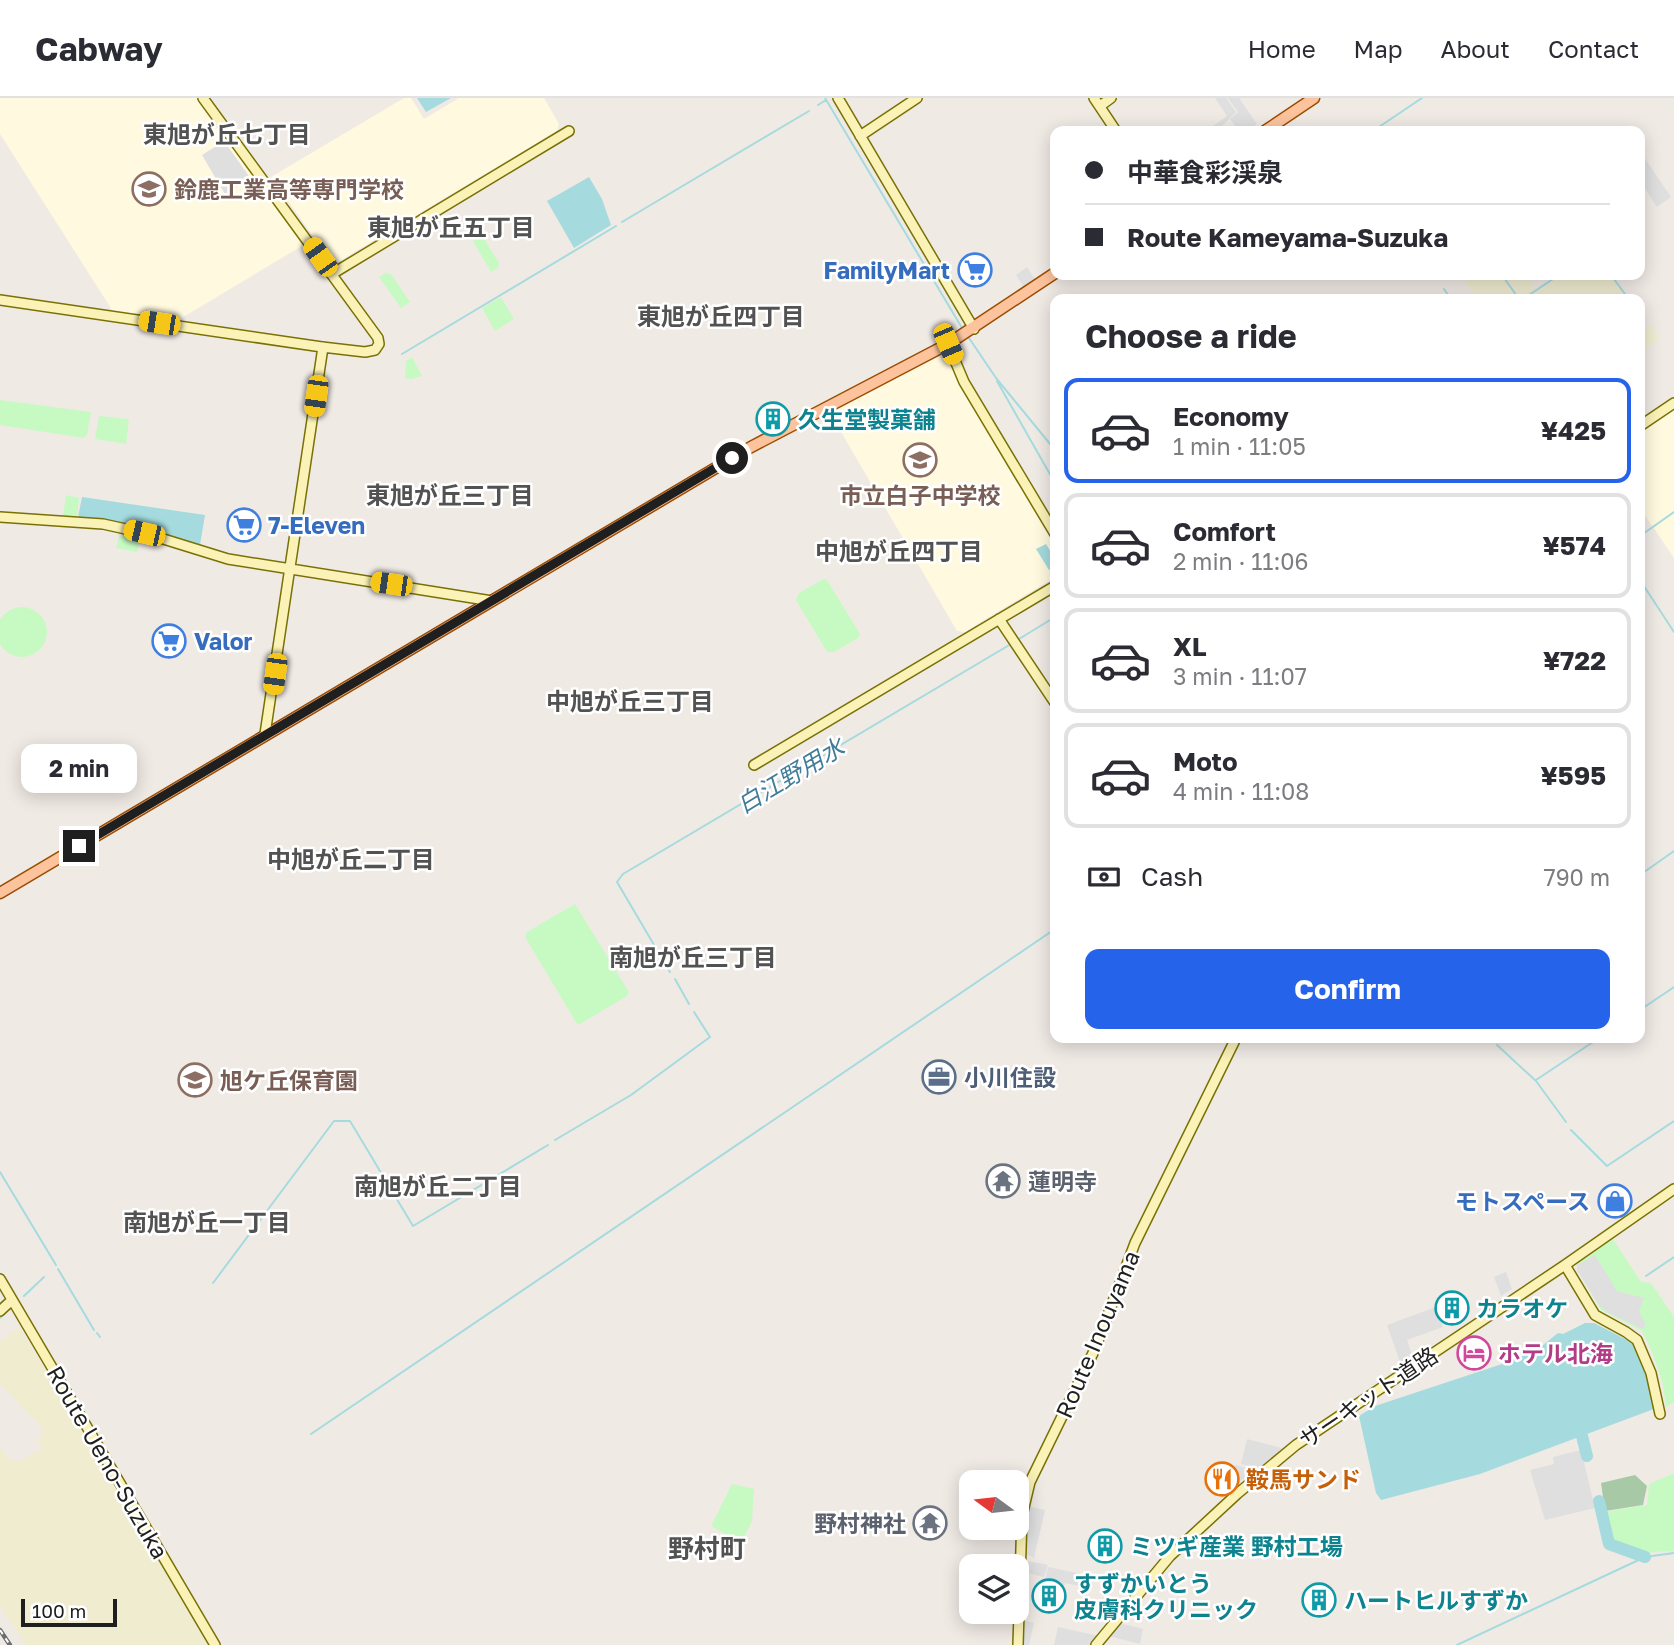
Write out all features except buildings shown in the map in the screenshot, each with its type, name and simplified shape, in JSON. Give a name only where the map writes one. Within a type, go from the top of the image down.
[{"type":"main road","points":[[1272,126],[1314,98]]},
{"type":"main road","points":[[0,893],[751,447],[974,329],[1050,276]]},
{"type":"street","points":[[0,300],[323,347],[369,352],[375,350],[379,344],[378,338],[203,98]]},
{"type":"street","points":[[838,98],[974,329]]},
{"type":"street","points":[[860,136],[917,98]]},
{"type":"street","points":[[1111,98],[1097,102],[1113,126]]},
{"type":"street","points":[[332,274],[569,131]]},
{"type":"street","points":[[948,344],[964,382],[1050,526]]},
{"type":"street","points":[[265,734],[323,347]]},
{"type":"street","points":[[1645,423],[1674,404]]},
{"type":"street","points":[[0,517],[111,525],[228,559],[492,601]]},
{"type":"street","points":[[754,765],[1050,589]]},
{"type":"street","points":[[999,619],[1050,695]]},
{"type":"street","name":"Route Inouyama","points":[[1018,1645],[1021,1525],[1030,1482],[1095,1349],[1135,1243],[1234,1043]]},
{"type":"street","name":"サーキット道路","points":[[1096,1645],[1170,1556],[1265,1470],[1296,1446],[1674,1189]]},
{"type":"street","points":[[1565,1265],[1595,1315],[1637,1340],[1651,1373],[1660,1414]]},
{"type":"street","name":"Route Ueno-Suzuka","points":[[0,1279],[215,1645]]},
{"type":"street","points":[[0,1311],[12,1300]]},
{"type":"shaded area","name":"鈴鹿工業高等専門学校","points":[[0,98],[197,98],[305,244],[175,322],[114,313],[0,134]]},
{"type":"shaded area","points":[[404,98],[411,98],[424,119],[459,98],[544,98],[559,124],[557,131],[338,262],[330,260],[271,177]]},
{"type":"shaded area","points":[[1215,98],[1226,98],[1236,112],[1222,126],[1213,126],[1227,116]]},
{"type":"shaded area","points":[[1228,98],[1239,98],[1257,124],[1235,126],[1230,119],[1238,112]]},
{"type":"shaded area","points":[[224,141],[251,179],[225,194],[202,155]]},
{"type":"shaded area","points":[[1645,158],[1671,197],[1657,207],[1645,189]]},
{"type":"shaded area","points":[[1027,267],[1036,281],[1025,289],[1016,275]]},
{"type":"shaded area","points":[[1464,280],[1505,280],[1514,294],[1473,294]]},
{"type":"shaded area","points":[[1508,280],[1530,280],[1536,289],[1528,294],[1518,294]]},
{"type":"shaded area","points":[[1555,280],[1613,280],[1623,294],[1538,294],[1537,292]]},
{"type":"shaded area","points":[[1650,324],[1660,339],[1645,350],[1645,328]]},
{"type":"shaded area","points":[[943,353],[1050,538],[1050,580],[965,632],[957,631],[830,413]]},
{"type":"shaded area","points":[[1674,408],[1674,558],[1645,515],[1645,428]]},
{"type":"shaded area","points":[[1595,1255],[1617,1291],[1644,1298],[1639,1311],[1645,1323],[1642,1329],[1607,1312],[1599,1305],[1577,1270],[1577,1265]]},
{"type":"shaded area","points":[[1506,1272],[1512,1289],[1501,1296],[1494,1277]]},
{"type":"shaded area","points":[[1436,1307],[1443,1327],[1407,1340],[1413,1358],[1400,1362],[1387,1325]]},
{"type":"shaded area","points":[[19,1327],[172,1578],[208,1645],[26,1645],[0,1606],[0,1448],[6,1456],[18,1462],[43,1448],[37,1441],[44,1430],[0,1384],[0,1342]]},
{"type":"shaded area","points":[[1247,1439],[1282,1448],[1260,1468],[1241,1464]]},
{"type":"shaded area","points":[[1581,1450],[1595,1508],[1545,1520],[1530,1470],[1554,1464],[1553,1457]]},
{"type":"shaded area","points":[[1235,1465],[1255,1470],[1229,1490]]},
{"type":"shaded area","points":[[1029,1506],[1045,1510],[1034,1558],[1024,1553],[1025,1540],[1029,1540]]},
{"type":"shaded area","points":[[1029,1561],[1048,1565],[1044,1577],[1029,1573]]},
{"type":"shaded area","points":[[1048,1567],[1082,1574],[1079,1586],[1045,1582]]},
{"type":"shaded area","points":[[1034,1623],[1029,1645],[1022,1645],[1023,1624]]},
{"type":"shaded area","points":[[1119,1623],[1143,1629],[1140,1644],[1109,1636]]},
{"type":"shaded area","points":[[1058,1627],[1099,1636],[1091,1645],[1054,1645]]},
{"type":"green space","points":[[482,235],[499,263],[498,268],[491,272],[473,241]]},
{"type":"green space","points":[[386,273],[391,274],[410,302],[401,308],[379,277]]},
{"type":"green space","points":[[501,297],[514,319],[495,331],[482,308]]},
{"type":"green space","points":[[412,357],[422,376],[405,378],[406,361]]},
{"type":"green space","points":[[0,400],[91,412],[87,435],[83,438],[0,425]]},
{"type":"green space","points":[[99,416],[129,419],[126,444],[95,439]]},
{"type":"green space","points":[[66,495],[79,498],[77,517],[63,516]]},
{"type":"green space","points":[[123,534],[140,539],[137,552],[116,548],[119,537]]},
{"type":"green space","points":[[824,579],[860,634],[858,638],[834,652],[827,652],[796,600],[799,593]]},
{"type":"green space","points":[[13,609],[31,609],[45,623],[45,641],[31,655],[13,655],[-1,641],[-1,623]]},
{"type":"green space","points":[[74,746],[86,748],[85,754],[99,756],[100,762],[73,759]]},
{"type":"green space","points":[[575,904],[629,992],[627,996],[580,1024],[577,1024],[525,937],[527,932]]},
{"type":"green space","points":[[1613,1239],[1641,1282],[1651,1283],[1674,1317],[1674,1402],[1666,1407],[1663,1385],[1642,1331],[1601,1310],[1577,1270],[1577,1264]]},
{"type":"green space","points":[[1674,1473],[1674,1551],[1644,1555],[1642,1552],[1610,1543],[1604,1512],[1647,1505],[1649,1484]]},
{"type":"green space","points":[[1635,1475],[1647,1486],[1643,1505],[1605,1511],[1601,1483]]},
{"type":"green space","points":[[732,1484],[754,1489],[752,1521],[741,1543],[711,1526]]},
{"type":"water","points":[[417,98],[451,98],[426,112]]},
{"type":"water","points":[[589,177],[602,199],[611,225],[574,248],[547,201]]},
{"type":"water","points":[[82,497],[205,515],[200,545],[129,525],[78,517]]},
{"type":"water","points":[[1046,544],[1050,551],[1049,570],[1036,549]]},
{"type":"water","points":[[1585,1323],[1594,1323],[1633,1343],[1643,1361],[1654,1409],[1480,1474],[1381,1500],[1376,1493],[1359,1416],[1375,1406],[1502,1364],[1538,1349],[1558,1333],[1563,1334]]},
{"type":"waterway","points":[[825,98],[962,328]]},
{"type":"waterway","points":[[1380,126],[1422,98]]},
{"type":"waterway","points":[[818,105],[826,100]]},
{"type":"waterway","points":[[622,222],[809,111]]},
{"type":"waterway","points":[[402,354],[616,226]]},
{"type":"waterway","points":[[1506,280],[1515,294]]},
{"type":"waterway","points":[[1530,294],[1552,280]]},
{"type":"waterway","points":[[1615,280],[1625,294]]},
{"type":"waterway","points":[[1444,289],[1448,294]]},
{"type":"waterway","points":[[969,338],[996,378],[1050,444]]},
{"type":"waterway","points":[[997,381],[1050,474]]},
{"type":"waterway","points":[[1645,532],[1674,512]]},
{"type":"waterway","points":[[1645,588],[1674,632]]},
{"type":"waterway","name":"白江野用水","points":[[1019,639],[1050,620]]},
{"type":"waterway","name":"白江野用水","points":[[670,972],[617,882],[623,874],[1011,644]]},
{"type":"waterway","points":[[1645,871],[1674,851]]},
{"type":"waterway","points":[[311,1434],[1050,932]]},
{"type":"waterway","name":"白江野用水","points":[[675,979],[689,1004]]},
{"type":"waterway","points":[[1645,1007],[1674,987]]},
{"type":"waterway","name":"白江野用水","points":[[555,1140],[631,1095],[710,1037],[694,1012]]},
{"type":"waterway","points":[[1536,1080],[1592,1043]]},
{"type":"waterway","points":[[1497,1045],[1536,1081],[1566,1122]]},
{"type":"waterway","name":"白江野用水","points":[[213,1283],[334,1121],[350,1121],[413,1226],[548,1145]]},
{"type":"waterway","points":[[1571,1130],[1607,1166],[1674,1121]]},
{"type":"waterway","name":"白江野用水","points":[[0,1172],[56,1265]]},
{"type":"waterway","points":[[1646,1276],[1674,1257]]},
{"type":"waterway","name":"白江野用水","points":[[58,1269],[94,1330]]},
{"type":"waterway","points":[[24,1296],[44,1277]]},
{"type":"waterway","points":[[0,1318],[5,1312]]},
{"type":"waterway","name":"白江野用水","points":[[97,1333],[100,1337]]},
{"type":"waterway","points":[[1582,1436],[1587,1456]]},
{"type":"waterway","points":[[1599,1501],[1609,1544],[1645,1557]]},
{"type":"waterway","points":[[1457,1645],[1645,1557],[1674,1553]]},
{"type":"railway","points":[[0,1630],[10,1645]]},
{"type":"place","name":"鈴鹿工業高等専門学校","points":[[149,189]]},
{"type":"place","name":"FamilyMart","points":[[975,270]]},
{"type":"place","name":"久生堂製菓舗","points":[[773,419]]},
{"type":"place","name":"市立白子中学校","points":[[920,460]]},
{"type":"place","name":"7-Eleven","points":[[244,525]]},
{"type":"place","name":"Valor","points":[[169,641]]},
{"type":"place","name":"小川住設","points":[[939,1077]]},
{"type":"place","name":"旭ケ丘保育園","points":[[195,1080]]},
{"type":"place","name":"蓮明寺","points":[[1003,1181]]},
{"type":"place","name":"モトスペース","points":[[1615,1201]]},
{"type":"place","name":"カラオケ","points":[[1452,1308]]},
{"type":"place","name":"ホテル北海","points":[[1474,1353]]},
{"type":"place","name":"鞍馬サンド","points":[[1222,1479]]},
{"type":"place","name":"野村神社","points":[[930,1523]]},
{"type":"place","name":"ミツギ産業 野村工場","points":[[1105,1546]]},
{"type":"place","name":"すずかいとう 皮膚科クリニック","points":[[1049,1596]]},
{"type":"place","name":"ハートヒルすずか","points":[[1319,1600]]},
{"type":"district","name":"東旭が丘七丁目","points":[[227,133]]},
{"type":"district","name":"東旭が丘五丁目","points":[[451,226]]},
{"type":"district","name":"東旭が丘四丁目","points":[[721,315]]},
{"type":"district","name":"東旭が丘三丁目","points":[[450,494]]},
{"type":"district","name":"中旭が丘四丁目","points":[[899,550]]},
{"type":"district","name":"中旭が丘三丁目","points":[[630,700]]},
{"type":"district","name":"中旭が丘二丁目","points":[[351,858]]},
{"type":"district","name":"南旭が丘三丁目","points":[[693,956]]},
{"type":"district","name":"南旭が丘二丁目","points":[[438,1185]]},
{"type":"district","name":"南旭が丘一丁目","points":[[207,1221]]},
{"type":"district","name":"野村町","points":[[707,1548]]},
{"type":"route","points":[[79,846],[732,458]]}]
